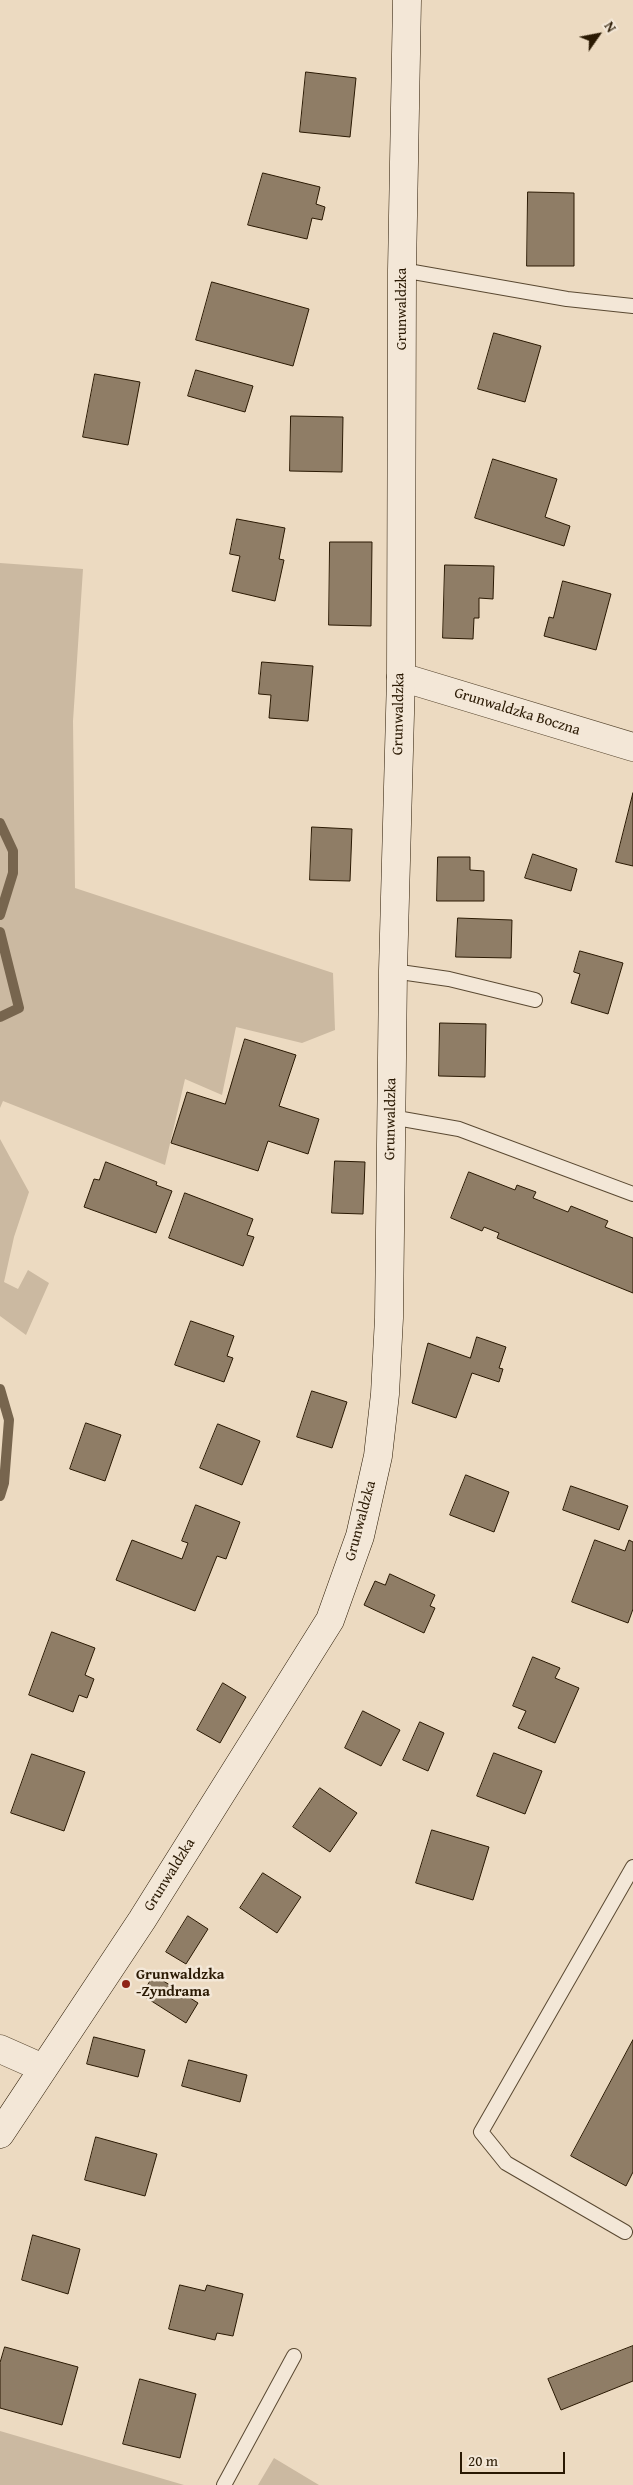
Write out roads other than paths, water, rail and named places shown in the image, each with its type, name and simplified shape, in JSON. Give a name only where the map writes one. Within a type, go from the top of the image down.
[{"type":"street","name":"Grunwaldzka","points":[[0,2134],[142,1920],[330,1620],[360,1536],[380,1438],[385,1394],[389,1318],[393,971],[400,677],[402,270],[407,0]]},
{"type":"street","name":"Grunwaldzka Boczna","points":[[400,677],[633,747]]},
{"type":"street","points":[[0,2049],[43,2068]]},
{"type":"lane","points":[[402,270],[567,299],[633,306]]},
{"type":"lane","points":[[393,971],[449,979],[535,1000]]},
{"type":"lane","points":[[391,1117],[459,1129],[633,1194]]},
{"type":"lane","points":[[625,2232],[506,2163],[481,2132],[633,1867]]},
{"type":"lane","points":[[224,2485],[294,2356]]},
{"type":"waterway","points":[[0,823],[13,851],[13,873],[0,915]]},
{"type":"waterway","points":[[0,932],[19,1008],[0,1017]]},
{"type":"waterway","points":[[0,1389],[9,1420],[4,1483],[0,1496]]},
{"type":"place","name":"Grunwaldzka -Zyndrama","points":[[126,1984]]}]
